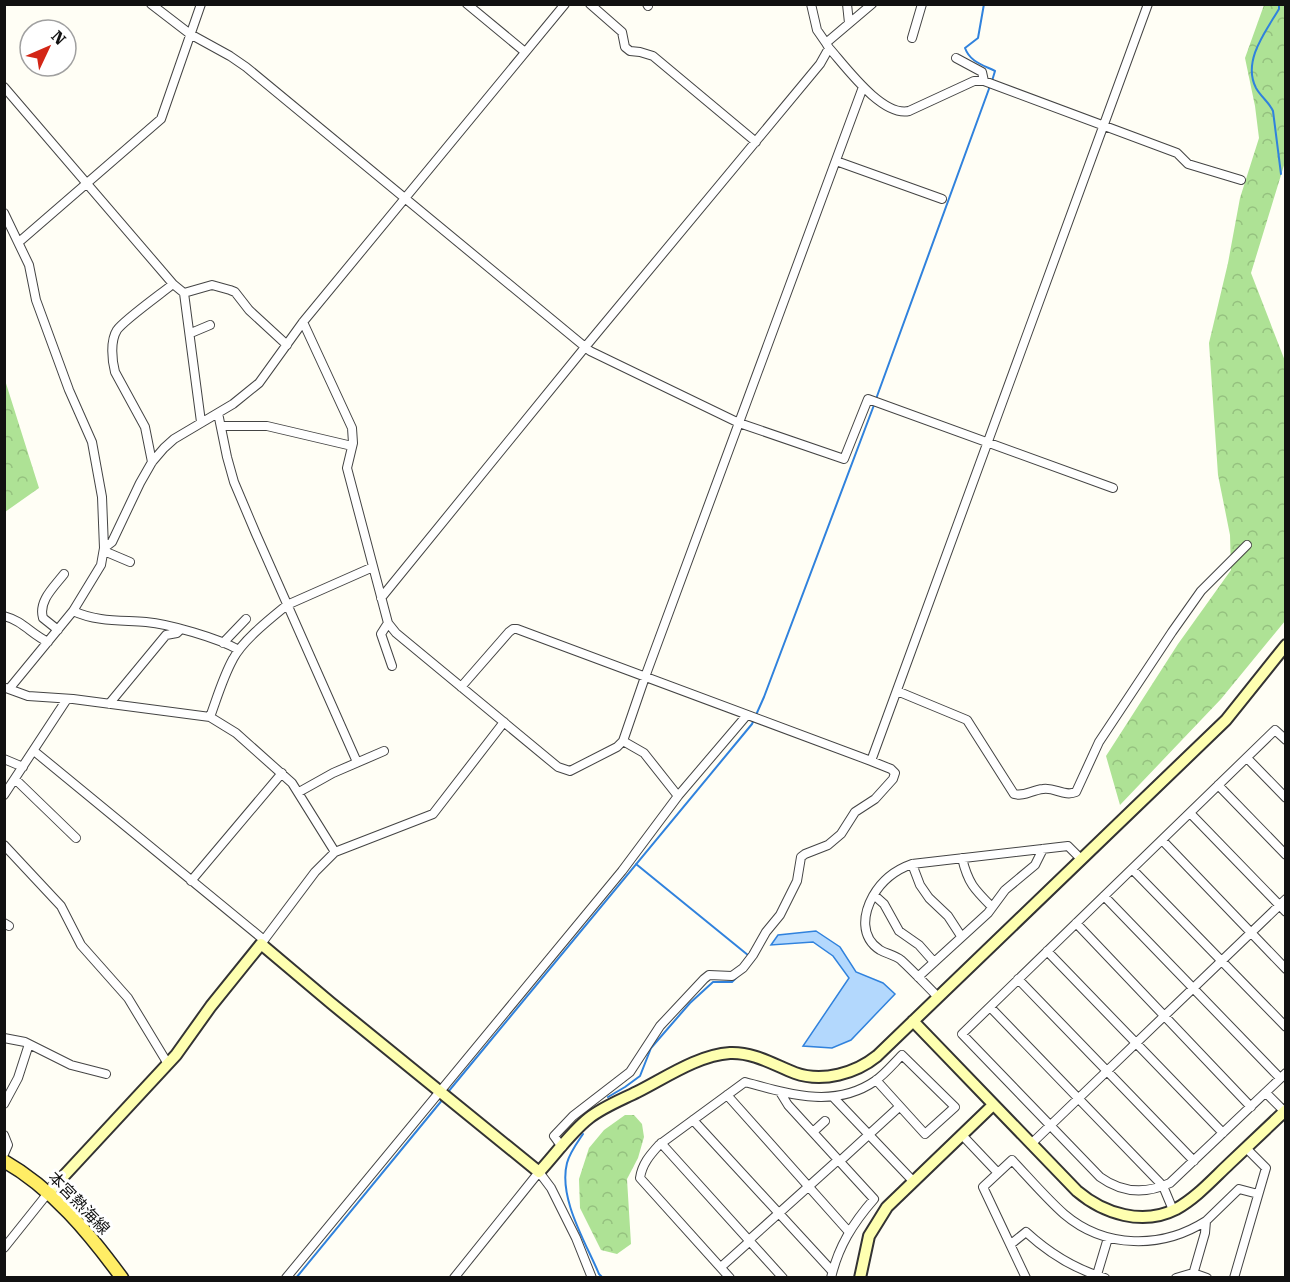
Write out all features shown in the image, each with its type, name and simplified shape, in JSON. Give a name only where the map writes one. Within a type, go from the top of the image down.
[{"type":"main road","name":"本宮熱海線","points":[[4,1161],[22,1171],[48,1193],[84,1230],[122,1278]]},
{"type":"street","points":[[151,4],[190,34],[246,67],[590,351],[739,423],[844,459],[868,399],[1113,488]]},
{"type":"street","points":[[467,4],[525,52]]},
{"type":"street","points":[[104,549],[112,542],[152,462],[170,442],[251,390],[269,370],[303,322],[565,4]]},
{"type":"street","points":[[590,4],[622,32],[625,46],[630,51],[653,56],[756,142]]},
{"type":"street","points":[[811,4],[817,30],[827,45],[863,87],[887,106],[902,112],[909,111],[974,81],[984,81],[1177,153],[1188,164],[1240,180]]},
{"type":"street","points":[[847,4],[849,23]]},
{"type":"street","points":[[381,598],[585,346],[820,64],[827,45],[872,4]]},
{"type":"street","points":[[912,38],[922,4]]},
{"type":"street","points":[[871,761],[1148,4]]},
{"type":"street","points":[[19,242],[161,119],[201,5]]},
{"type":"street","points":[[956,58],[982,72],[984,81]]},
{"type":"street","points":[[4,87],[173,284],[184,293],[201,422]]},
{"type":"street","points":[[303,322],[347,416],[353,436],[347,468],[388,623],[396,633],[504,722],[566,771],[570,771],[617,747],[623,741],[863,87]]},
{"type":"street","points":[[836,161],[942,199]]},
{"type":"street","points":[[4,213],[29,265],[36,300],[92,442],[102,498],[104,549],[101,565],[73,611],[7,688],[28,696],[210,717],[236,733],[282,773],[299,792],[335,852]]},
{"type":"street","points":[[152,462],[145,427],[115,372],[112,362],[114,341],[119,328],[173,284]]},
{"type":"street","points":[[184,293],[212,285],[235,292],[249,310],[286,345]]},
{"type":"street","points":[[191,333],[210,325]]},
{"type":"street","points":[[218,413],[226,457],[234,482],[357,762]]},
{"type":"street","points":[[221,426],[267,426],[352,446]]},
{"type":"street","points":[[897,691],[967,720],[1014,794],[1019,795],[1043,788],[1067,794],[1076,792],[1099,742],[1172,632],[1201,591],[1247,545]]},
{"type":"street","points":[[104,549],[130,562]]},
{"type":"street","points":[[210,717],[219,691],[239,650],[287,605],[373,567]]},
{"type":"street","points":[[58,630],[46,623],[42,609],[47,597],[64,574]]},
{"type":"street","points":[[73,611],[89,618],[148,622],[223,643],[239,650]]},
{"type":"street","points":[[4,616],[17,619],[35,636],[48,642]]},
{"type":"street","points":[[223,643],[246,619]]},
{"type":"street","points":[[388,623],[381,634],[392,666]]},
{"type":"street","points":[[461,687],[513,629],[871,761],[895,773],[894,779],[875,799],[855,812],[841,834],[828,845],[805,854],[801,858],[799,876],[793,890],[780,915],[766,932],[747,963],[735,975],[709,975],[698,985],[660,1026],[630,1072],[573,1116],[554,1136],[562,1147]]},
{"type":"street","points":[[109,704],[166,635],[177,633],[180,630]]},
{"type":"street","points":[[454,1278],[538,1172],[587,1119],[602,1110],[688,1066],[719,1055],[739,1054],[762,1058],[798,1074],[821,1077],[855,1069],[872,1060],[1226,720],[1286,645]]},
{"type":"street","points":[[4,795],[67,699]]},
{"type":"street","points":[[286,1278],[622,871],[678,796],[753,717]]},
{"type":"street","points":[[4,1248],[48,1193],[168,1064],[315,872],[335,852],[433,814],[504,722]]},
{"type":"street","points":[[1104,896],[1283,1076],[1176,1178],[1163,1186],[1137,1191],[1115,1186],[1100,1177],[962,1034],[1218,785],[1247,758],[1275,730],[1286,741]]},
{"type":"street","points":[[623,741],[644,753],[678,796]]},
{"type":"street","points":[[34,751],[191,881],[331,1004],[538,1172],[551,1188],[576,1238],[592,1278]]},
{"type":"street","points":[[299,792],[357,762],[384,751]]},
{"type":"street","points":[[1247,758],[1286,798]]},
{"type":"street","points":[[4,759],[23,767]]},
{"type":"street","points":[[191,881],[282,773]]},
{"type":"street","points":[[15,779],[76,838]]},
{"type":"street","points":[[1218,785],[1286,855]]},
{"type":"street","points":[[1190,813],[1286,912]]},
{"type":"street","points":[[1162,840],[1286,969]]},
{"type":"street","points":[[4,845],[61,906],[81,945],[128,998],[168,1064]]},
{"type":"street","points":[[938,997],[898,958],[878,948],[867,936],[864,927],[865,917],[874,895],[888,877],[902,867],[912,864],[1068,846],[1081,859]]},
{"type":"street","points":[[918,977],[987,913],[1005,890],[1035,865],[1043,849]]},
{"type":"street","points":[[962,858],[972,888],[992,907]]},
{"type":"street","points":[[912,864],[920,885],[929,898],[948,916],[961,936]]},
{"type":"street","points":[[1132,869],[1286,1027]]},
{"type":"street","points":[[874,895],[884,904],[899,931],[919,945],[934,962]]},
{"type":"street","points":[[1031,1144],[1286,899]]},
{"type":"street","points":[[1076,923],[1251,1107]]},
{"type":"street","points":[[1047,951],[1223,1133]]},
{"type":"street","points":[[1018,980],[1194,1161]]},
{"type":"street","points":[[990,1007],[1163,1186],[1173,1210]]},
{"type":"street","points":[[913,1020],[1077,1191],[1098,1207],[1130,1216],[1161,1214],[1173,1210],[1198,1193],[1285,1111],[1266,1093]]},
{"type":"street","points":[[4,1038],[16,1039],[29,1044],[71,1065],[106,1074]]},
{"type":"street","points":[[4,1104],[18,1078],[29,1044]]},
{"type":"street","points":[[730,1278],[640,1178],[641,1170],[648,1158],[661,1143],[745,1082],[808,1097],[833,1096],[876,1080],[902,1055],[955,1107],[925,1134],[876,1080]]},
{"type":"street","points":[[693,1120],[779,1213],[831,1274],[849,1232],[874,1200],[788,1105],[780,1092]]},
{"type":"street","points":[[727,1095],[849,1232]]},
{"type":"street","points":[[833,1096],[913,1181]]},
{"type":"street","points":[[860,1278],[866,1245],[875,1225],[887,1208],[993,1105]]},
{"type":"street","points":[[721,1267],[899,1107]]},
{"type":"street","points":[[813,1132],[825,1120]]},
{"type":"street","points":[[4,1135],[8,1145],[4,1154]]},
{"type":"street","points":[[962,1135],[998,1173]]},
{"type":"street","points":[[661,1143],[783,1278]]},
{"type":"street","points":[[1234,1278],[1266,1168],[1246,1148]]},
{"type":"street","points":[[1026,1278],[983,1187],[1012,1160],[1064,1214],[1083,1227],[1108,1238],[1137,1242],[1156,1241],[1182,1233],[1206,1221],[1239,1189],[1258,1194]]},
{"type":"street","points":[[1192,1275],[1205,1233],[1206,1221]]},
{"type":"street","points":[[1011,1244],[1026,1232],[1060,1259],[1100,1277],[1108,1238]]},
{"type":"street","points":[[1176,1278],[1192,1275],[1207,1278]]},
{"type":"green space","points":[[1264,5],[1285,5],[1285,162],[1251,273],[1285,361],[1285,621],[1221,699],[1120,805],[1106,756],[1178,644],[1231,570],[1230,535],[1218,475],[1209,343],[1228,263],[1240,198],[1259,138],[1245,58]]},
{"type":"green space","points":[[4,377],[39,488],[5,512],[4,512]]},
{"type":"green space","points":[[625,1115],[634,1115],[642,1124],[644,1137],[638,1158],[627,1179],[631,1244],[617,1254],[601,1250],[580,1208],[579,1179],[589,1148],[604,1130]]},
{"type":"water","points":[[816,931],[840,947],[856,972],[883,983],[895,994],[851,1040],[832,1048],[803,1046],[849,978],[833,956],[813,942],[771,945],[778,935]]},
{"type":"waterway","points":[[984,4],[978,38],[965,48],[974,60],[995,71],[992,81]]},
{"type":"waterway","points":[[1279,4],[1279,9],[1257,47],[1252,78],[1256,88],[1273,111],[1281,174]]},
{"type":"waterway","points":[[876,399],[990,86]]},
{"type":"waterway","points":[[448,1092],[752,724],[874,405]]},
{"type":"waterway","points":[[608,1097],[640,1076],[651,1048],[690,1003],[713,982],[732,982],[754,960],[636,864]]},
{"type":"waterway","points":[[296,1278],[443,1099]]},
{"type":"waterway","points":[[583,1134],[567,1163],[566,1191],[575,1220],[599,1274],[603,1278]]}]
